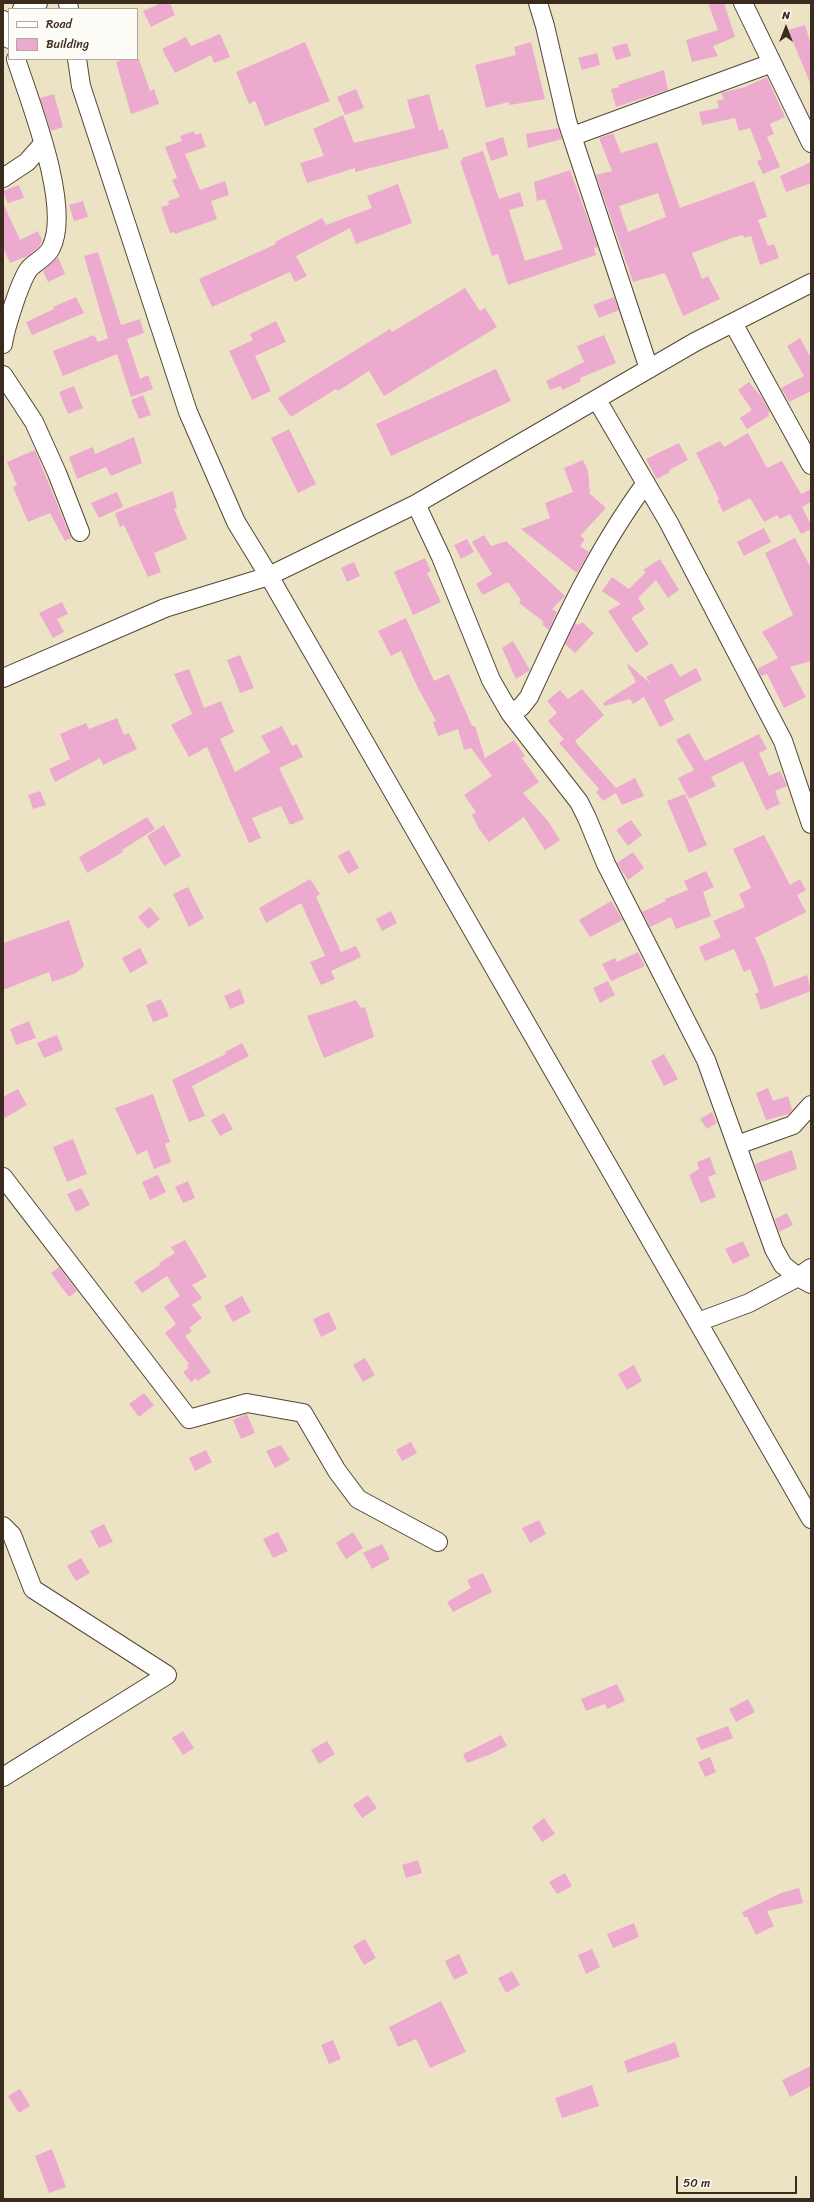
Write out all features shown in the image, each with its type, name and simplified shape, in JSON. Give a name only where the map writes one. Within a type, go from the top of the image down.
[{"type":"street","points":[[25,8],[38,3]]},
{"type":"street","points":[[538,3],[545,26],[567,121],[649,369]]},
{"type":"street","points":[[743,3],[811,142]]},
{"type":"street","points":[[3,20],[8,36]]},
{"type":"street","points":[[3,344],[6,328],[28,271],[50,251],[56,226],[56,199],[43,144],[16,60]]},
{"type":"street","points":[[77,60],[81,86],[188,412],[236,522],[269,576],[811,1519]]},
{"type":"street","points":[[573,136],[772,63]]},
{"type":"street","points":[[3,178],[27,162],[43,144]]},
{"type":"street","points":[[3,678],[165,608],[269,576],[416,504],[695,342],[811,283]]},
{"type":"street","points":[[732,323],[811,464]]},
{"type":"street","points":[[3,375],[34,422],[57,473],[80,532]]},
{"type":"street","points":[[597,400],[669,523],[783,741],[811,824]]},
{"type":"street","points":[[510,713],[521,707],[528,697],[589,573],[620,518],[646,483]]},
{"type":"street","points":[[416,504],[441,557],[491,680],[510,713],[579,802],[606,864],[706,1060],[774,1249],[784,1265],[807,1276]]},
{"type":"street","points":[[737,1145],[793,1126],[811,1105]]},
{"type":"street","points":[[3,1177],[189,1419],[248,1403],[303,1413],[338,1471],[358,1499],[438,1542]]},
{"type":"street","points":[[698,1322],[749,1303],[807,1276]]},
{"type":"street","points":[[3,1526],[12,1535],[33,1589],[167,1676],[3,1777]]},
{"type":"building","points":[[161,3],[170,3],[175,15],[151,27],[143,11]]},
{"type":"building","points":[[708,3],[724,3],[735,37],[713,46],[718,56],[692,62],[686,40],[718,30]]},
{"type":"building","points":[[805,25],[811,45],[811,85],[788,30]]},
{"type":"building","points":[[220,34],[230,57],[214,63],[211,55],[175,73],[162,49],[186,37],[191,46]]},
{"type":"building","points":[[305,42],[330,101],[265,126],[255,101],[249,104],[236,72]]},
{"type":"building","points":[[531,42],[545,99],[510,105],[508,102],[486,108],[475,65],[516,55],[514,47]]},
{"type":"building","points":[[627,43],[631,56],[616,60],[612,47]]},
{"type":"building","points":[[597,53],[600,65],[582,70],[578,58]]},
{"type":"building","points":[[139,59],[150,91],[154,89],[159,104],[131,114],[116,62],[121,60]]},
{"type":"building","points":[[664,70],[668,90],[616,107],[611,89],[619,87],[618,85]]},
{"type":"building","points":[[767,77],[785,117],[770,124],[774,134],[767,137],[780,167],[763,174],[757,161],[762,159],[750,128],[739,131],[735,118],[702,125],[699,112],[719,108],[717,101],[724,99],[721,93],[745,87]]},
{"type":"building","points":[[356,89],[364,108],[345,115],[337,97]]},
{"type":"building","points":[[54,94],[63,127],[51,131],[40,98]]},
{"type":"building","points":[[429,94],[439,131],[443,129],[449,148],[355,172],[355,168],[307,183],[300,163],[324,156],[313,129],[343,115],[354,143],[415,128],[407,100]]},
{"type":"building","points":[[558,128],[562,139],[528,148],[526,134]]},
{"type":"building","points":[[194,131],[195,135],[201,133],[206,147],[185,154],[200,190],[225,181],[229,195],[211,201],[217,219],[175,234],[174,232],[170,233],[161,207],[169,205],[168,201],[180,197],[172,180],[177,178],[165,147],[182,141],[180,136]]},
{"type":"building","points":[[613,133],[621,153],[657,142],[680,208],[754,181],[767,217],[758,220],[768,246],[774,244],[779,258],[760,265],[751,236],[744,238],[743,235],[692,253],[702,279],[708,276],[720,299],[683,316],[665,273],[633,282],[596,175],[612,171],[599,138]],"holes":[[[658,193],[666,217],[628,232],[619,206]]]},
{"type":"building","points":[[503,137],[508,155],[491,161],[485,143]]},
{"type":"building","points":[[483,151],[499,199],[520,192],[524,206],[509,210],[525,261],[563,249],[545,199],[537,201],[534,182],[570,170],[598,247],[594,248],[596,255],[508,285],[498,254],[492,256],[460,161],[463,160],[462,158]]},
{"type":"building","points":[[811,162],[811,183],[786,192],[780,176]]},
{"type":"building","points":[[398,184],[412,223],[356,244],[350,228],[296,256],[307,276],[295,282],[290,272],[212,307],[199,279],[276,244],[275,242],[322,218],[326,225],[372,208],[367,196]]},
{"type":"building","points":[[19,185],[24,198],[8,203],[3,191]]},
{"type":"building","points":[[83,201],[88,217],[74,221],[69,205]]},
{"type":"building","points":[[3,203],[20,240],[38,231],[42,240],[39,247],[28,256],[10,263],[3,247]]},
{"type":"building","points":[[98,252],[121,325],[140,319],[144,333],[127,339],[140,379],[148,375],[153,389],[131,397],[117,354],[63,376],[53,351],[94,335],[98,342],[108,338],[84,256]]},
{"type":"building","points":[[58,257],[65,274],[48,282],[43,271]]},
{"type":"building","points":[[465,288],[480,311],[485,308],[497,327],[384,396],[369,371],[338,391],[336,389],[291,417],[278,398],[390,329],[392,332]]},
{"type":"building","points":[[76,297],[84,313],[32,335],[26,322],[54,309],[53,307]]},
{"type":"building","points":[[614,297],[619,310],[599,318],[593,305]]},
{"type":"building","points":[[276,321],[286,342],[255,356],[271,391],[252,400],[229,351],[253,340],[250,334]]},
{"type":"building","points":[[604,335],[616,363],[580,378],[581,381],[563,390],[560,386],[550,390],[546,381],[584,362],[577,346]]},
{"type":"building","points":[[800,338],[811,358],[811,391],[789,402],[781,388],[804,376],[787,346]]},
{"type":"building","points":[[496,369],[511,401],[391,456],[376,424]]},
{"type":"building","points":[[749,382],[762,398],[770,412],[768,413],[769,416],[747,429],[740,418],[752,410],[738,390]]},
{"type":"building","points":[[74,386],[83,408],[68,414],[59,392]]},
{"type":"building","points":[[143,395],[151,415],[139,419],[131,400]]},
{"type":"building","points":[[289,429],[316,484],[298,493],[271,438]]},
{"type":"building","points":[[748,433],[767,468],[782,461],[801,494],[811,489],[811,502],[802,507],[811,525],[811,529],[801,534],[790,514],[780,519],[777,515],[764,522],[750,498],[723,512],[717,500],[719,499],[696,453],[720,441],[724,447]]},
{"type":"building","points":[[134,437],[142,463],[111,476],[106,467],[77,479],[69,457],[93,447],[95,454]]},
{"type":"building","points":[[679,443],[688,460],[669,470],[670,472],[657,479],[646,459]]},
{"type":"building","points":[[35,450],[71,538],[65,541],[50,513],[28,522],[13,487],[17,485],[7,462]]},
{"type":"building","points":[[583,460],[588,471],[590,494],[606,508],[580,536],[585,539],[580,546],[589,552],[577,573],[521,529],[550,518],[545,503],[573,492],[564,468]]},
{"type":"building","points":[[173,491],[177,508],[174,509],[187,539],[154,553],[161,572],[148,577],[124,525],[120,527],[115,513]]},
{"type":"building","points":[[117,492],[123,507],[99,518],[91,503]]},
{"type":"building","points":[[764,528],[771,542],[744,556],[737,542]]},
{"type":"building","points":[[484,535],[491,546],[506,541],[565,596],[552,609],[557,612],[549,630],[542,624],[544,622],[519,603],[521,600],[508,582],[483,595],[476,584],[492,574],[472,542]]},
{"type":"building","points":[[795,538],[811,568],[811,661],[790,667],[806,697],[784,708],[767,674],[761,676],[757,669],[778,658],[762,632],[793,615],[765,553]]},
{"type":"building","points":[[467,539],[474,552],[461,559],[454,545]]},
{"type":"building","points":[[425,558],[431,571],[427,573],[441,602],[413,615],[394,572]]},
{"type":"building","points":[[660,559],[679,590],[668,598],[656,580],[638,598],[645,609],[631,618],[649,644],[636,653],[608,611],[621,604],[602,591],[612,577],[629,589],[646,572],[643,570]]},
{"type":"building","points":[[354,562],[360,576],[347,582],[341,568]]},
{"type":"building","points":[[62,602],[68,614],[57,619],[64,632],[53,638],[39,613]]},
{"type":"building","points":[[406,618],[434,681],[449,674],[472,726],[475,726],[485,758],[514,740],[525,756],[522,758],[539,782],[523,793],[548,821],[560,840],[545,850],[524,817],[489,842],[479,829],[472,815],[476,812],[464,795],[492,776],[471,748],[464,750],[458,729],[438,736],[433,722],[436,721],[417,686],[401,651],[391,656],[378,631]]},
{"type":"building","points":[[582,622],[594,633],[575,653],[565,644],[575,623],[578,625]]},
{"type":"building","points":[[513,641],[530,670],[516,679],[502,648]]},
{"type":"building","points":[[240,655],[254,688],[240,693],[227,660]]},
{"type":"building","points":[[672,663],[680,677],[696,668],[702,680],[664,700],[674,720],[660,727],[644,697],[633,704],[630,699],[605,706],[603,703],[636,682],[627,665],[628,664],[651,684],[646,677]]},
{"type":"building","points":[[189,669],[204,708],[221,701],[234,732],[220,739],[235,772],[270,752],[261,736],[282,726],[292,746],[297,744],[303,757],[279,768],[304,819],[290,825],[281,806],[252,818],[261,838],[249,843],[207,747],[189,757],[171,725],[192,714],[174,674]]},
{"type":"building","points":[[582,689],[604,715],[575,741],[616,788],[635,778],[644,796],[622,805],[616,793],[603,801],[596,792],[599,789],[559,743],[564,739],[548,721],[557,713],[547,701],[560,690],[568,699]]},
{"type":"building","points":[[117,718],[124,735],[129,733],[137,749],[103,765],[100,758],[55,782],[49,769],[70,759],[60,734],[86,723],[89,729]]},
{"type":"building","points":[[689,733],[705,761],[759,734],[767,749],[759,753],[769,776],[780,771],[787,786],[775,791],[780,804],[766,810],[743,761],[711,777],[716,786],[689,799],[678,778],[694,770],[676,740]]},
{"type":"building","points":[[40,791],[46,805],[33,809],[28,795]]},
{"type":"building","points":[[685,794],[707,845],[689,853],[667,801]]},
{"type":"building","points":[[147,817],[155,829],[122,850],[123,852],[87,873],[79,857]]},
{"type":"building","points":[[631,820],[642,835],[628,846],[616,830]]},
{"type":"building","points":[[164,825],[181,856],[164,866],[147,836]]},
{"type":"building","points":[[764,835],[790,885],[800,879],[806,890],[797,895],[806,912],[755,938],[766,962],[774,987],[807,975],[811,991],[761,1010],[755,994],[759,992],[750,969],[744,972],[734,949],[705,961],[699,947],[721,937],[713,921],[745,907],[739,894],[751,888],[733,849]]},
{"type":"building","points":[[349,850],[359,868],[348,874],[338,856]]},
{"type":"building","points":[[633,852],[644,868],[628,880],[617,863]]},
{"type":"building","points":[[706,871],[714,887],[703,892],[711,916],[676,929],[671,917],[650,927],[642,912],[666,901],[665,899],[688,890],[684,881]]},
{"type":"building","points":[[310,879],[320,894],[316,897],[341,952],[356,946],[361,957],[331,971],[335,979],[321,985],[310,962],[325,956],[301,903],[266,923],[259,908]]},
{"type":"building","points":[[188,887],[204,918],[189,927],[173,894]]},
{"type":"building","points":[[611,901],[623,920],[590,937],[579,920]]},
{"type":"building","points":[[150,907],[160,919],[148,929],[138,917]]},
{"type":"building","points":[[391,911],[397,923],[382,931],[376,919]]},
{"type":"building","points":[[69,920],[84,966],[76,973],[52,982],[49,972],[3,990],[3,943]]},
{"type":"building","points":[[140,948],[148,963],[130,973],[122,958]]},
{"type":"building","points":[[638,952],[645,966],[611,981],[602,964],[615,958],[617,962]]},
{"type":"building","points":[[608,981],[615,995],[600,1003],[593,988]]},
{"type":"building","points":[[240,989],[245,1003],[230,1009],[224,996]]},
{"type":"building","points":[[161,999],[169,1016],[153,1022],[146,1005]]},
{"type":"building","points":[[356,1000],[361,1008],[365,1007],[374,1037],[324,1058],[307,1016]]},
{"type":"building","points":[[29,1021],[36,1038],[16,1045],[10,1029]]},
{"type":"building","points":[[57,1035],[63,1050],[44,1058],[37,1043]]},
{"type":"building","points":[[242,1043],[249,1056],[192,1086],[205,1116],[189,1122],[172,1080],[226,1054],[225,1052]]},
{"type":"building","points":[[664,1054],[678,1079],[664,1086],[651,1061]]},
{"type":"building","points":[[768,1088],[773,1101],[788,1096],[792,1110],[789,1114],[766,1120],[756,1093]]},
{"type":"building","points":[[18,1089],[27,1105],[3,1119],[3,1097]]},
{"type":"building","points":[[153,1094],[170,1142],[165,1144],[171,1162],[154,1169],[147,1150],[137,1155],[115,1108]]},
{"type":"building","points":[[712,1112],[717,1123],[707,1129],[700,1119]]},
{"type":"building","points":[[224,1113],[233,1129],[220,1136],[211,1120]]},
{"type":"building","points":[[73,1139],[87,1174],[67,1182],[53,1147]]},
{"type":"building","points":[[792,1150],[797,1169],[761,1182],[755,1164]]},
{"type":"building","points":[[710,1157],[716,1174],[708,1177],[716,1197],[701,1203],[689,1175],[699,1169],[697,1162]]},
{"type":"building","points":[[158,1175],[166,1192],[150,1200],[142,1182]]},
{"type":"building","points":[[188,1181],[195,1198],[183,1203],[175,1187]]},
{"type":"building","points":[[81,1188],[90,1205],[76,1212],[67,1194]]},
{"type":"building","points":[[787,1213],[793,1225],[779,1232],[775,1219]]},
{"type":"building","points":[[185,1240],[207,1277],[192,1285],[202,1298],[192,1305],[202,1318],[189,1328],[192,1331],[185,1336],[211,1372],[198,1381],[196,1378],[191,1382],[183,1372],[189,1368],[187,1365],[189,1364],[165,1333],[176,1324],[164,1307],[180,1296],[167,1276],[142,1293],[134,1282],[175,1253],[171,1247]]},
{"type":"building","points":[[743,1241],[750,1256],[733,1264],[725,1249]]},
{"type":"building","points":[[59,1267],[77,1291],[69,1297],[51,1273]]},
{"type":"building","points":[[242,1296],[251,1312],[233,1322],[224,1306]]},
{"type":"building","points":[[329,1312],[337,1329],[321,1337],[313,1319]]},
{"type":"building","points":[[365,1358],[375,1375],[363,1382],[353,1365]]},
{"type":"building","points":[[634,1365],[642,1381],[627,1390],[618,1374]]},
{"type":"building","points":[[144,1393],[154,1405],[139,1417],[129,1404]]},
{"type":"building","points":[[247,1414],[255,1433],[241,1439],[233,1420]]},
{"type":"building","points":[[411,1442],[417,1453],[402,1461],[396,1450]]},
{"type":"building","points":[[281,1445],[290,1460],[275,1468],[266,1451]]},
{"type":"building","points":[[206,1450],[212,1462],[195,1471],[189,1458]]},
{"type":"building","points":[[539,1520],[546,1534],[530,1543],[522,1528]]},
{"type":"building","points":[[104,1524],[113,1542],[99,1548],[90,1531]]},
{"type":"building","points":[[278,1532],[288,1551],[273,1558],[263,1539]]},
{"type":"building","points":[[353,1532],[363,1548],[346,1559],[336,1543]]},
{"type":"building","points":[[382,1544],[390,1559],[372,1569],[363,1553]]},
{"type":"building","points":[[81,1558],[90,1573],[76,1581],[67,1566]]},
{"type":"building","points":[[483,1573],[492,1592],[453,1612],[447,1602],[471,1588],[467,1580]]},
{"type":"building","points":[[617,1684],[625,1701],[607,1709],[605,1704],[586,1711],[581,1699]]},
{"type":"building","points":[[748,1699],[755,1712],[736,1722],[729,1709]]},
{"type":"building","points":[[728,1726],[733,1738],[701,1750],[696,1738]]},
{"type":"building","points":[[183,1731],[194,1748],[183,1755],[172,1738]]},
{"type":"building","points":[[501,1735],[507,1746],[467,1763],[463,1754]]},
{"type":"building","points":[[327,1741],[335,1754],[319,1764],[311,1750]]},
{"type":"building","points":[[710,1757],[716,1772],[705,1777],[698,1762]]},
{"type":"building","points":[[368,1795],[377,1808],[362,1818],[353,1805]]},
{"type":"building","points":[[544,1818],[555,1834],[542,1842],[532,1827]]},
{"type":"building","points":[[418,1860],[422,1873],[406,1878],[402,1865]]},
{"type":"building","points":[[565,1873],[572,1886],[557,1894],[549,1882]]},
{"type":"building","points":[[799,1888],[803,1903],[767,1911],[774,1926],[756,1935],[747,1917],[744,1917],[742,1912],[781,1893]]},
{"type":"building","points":[[634,1923],[639,1937],[613,1948],[607,1934]]},
{"type":"building","points":[[365,1939],[376,1958],[364,1965],[353,1946]]},
{"type":"building","points":[[592,1949],[600,1967],[586,1974],[578,1955]]},
{"type":"building","points":[[459,1954],[468,1973],[454,1980],[445,1961]]},
{"type":"building","points":[[512,1971],[520,1985],[506,1993],[498,1978]]},
{"type":"building","points":[[441,2001],[466,2052],[430,2068],[416,2039],[398,2047],[389,2027]]},
{"type":"building","points":[[333,2040],[341,2059],[329,2064],[321,2045]]},
{"type":"building","points":[[675,2042],[680,2057],[628,2073],[624,2061]]},
{"type":"building","points":[[811,2066],[811,2086],[790,2097],[782,2080]]},
{"type":"building","points":[[592,2085],[599,2106],[562,2118],[555,2098]]},
{"type":"building","points":[[20,2089],[30,2106],[19,2113],[8,2096]]},
{"type":"building","points":[[52,2149],[66,2187],[49,2193],[35,2156]]}]
